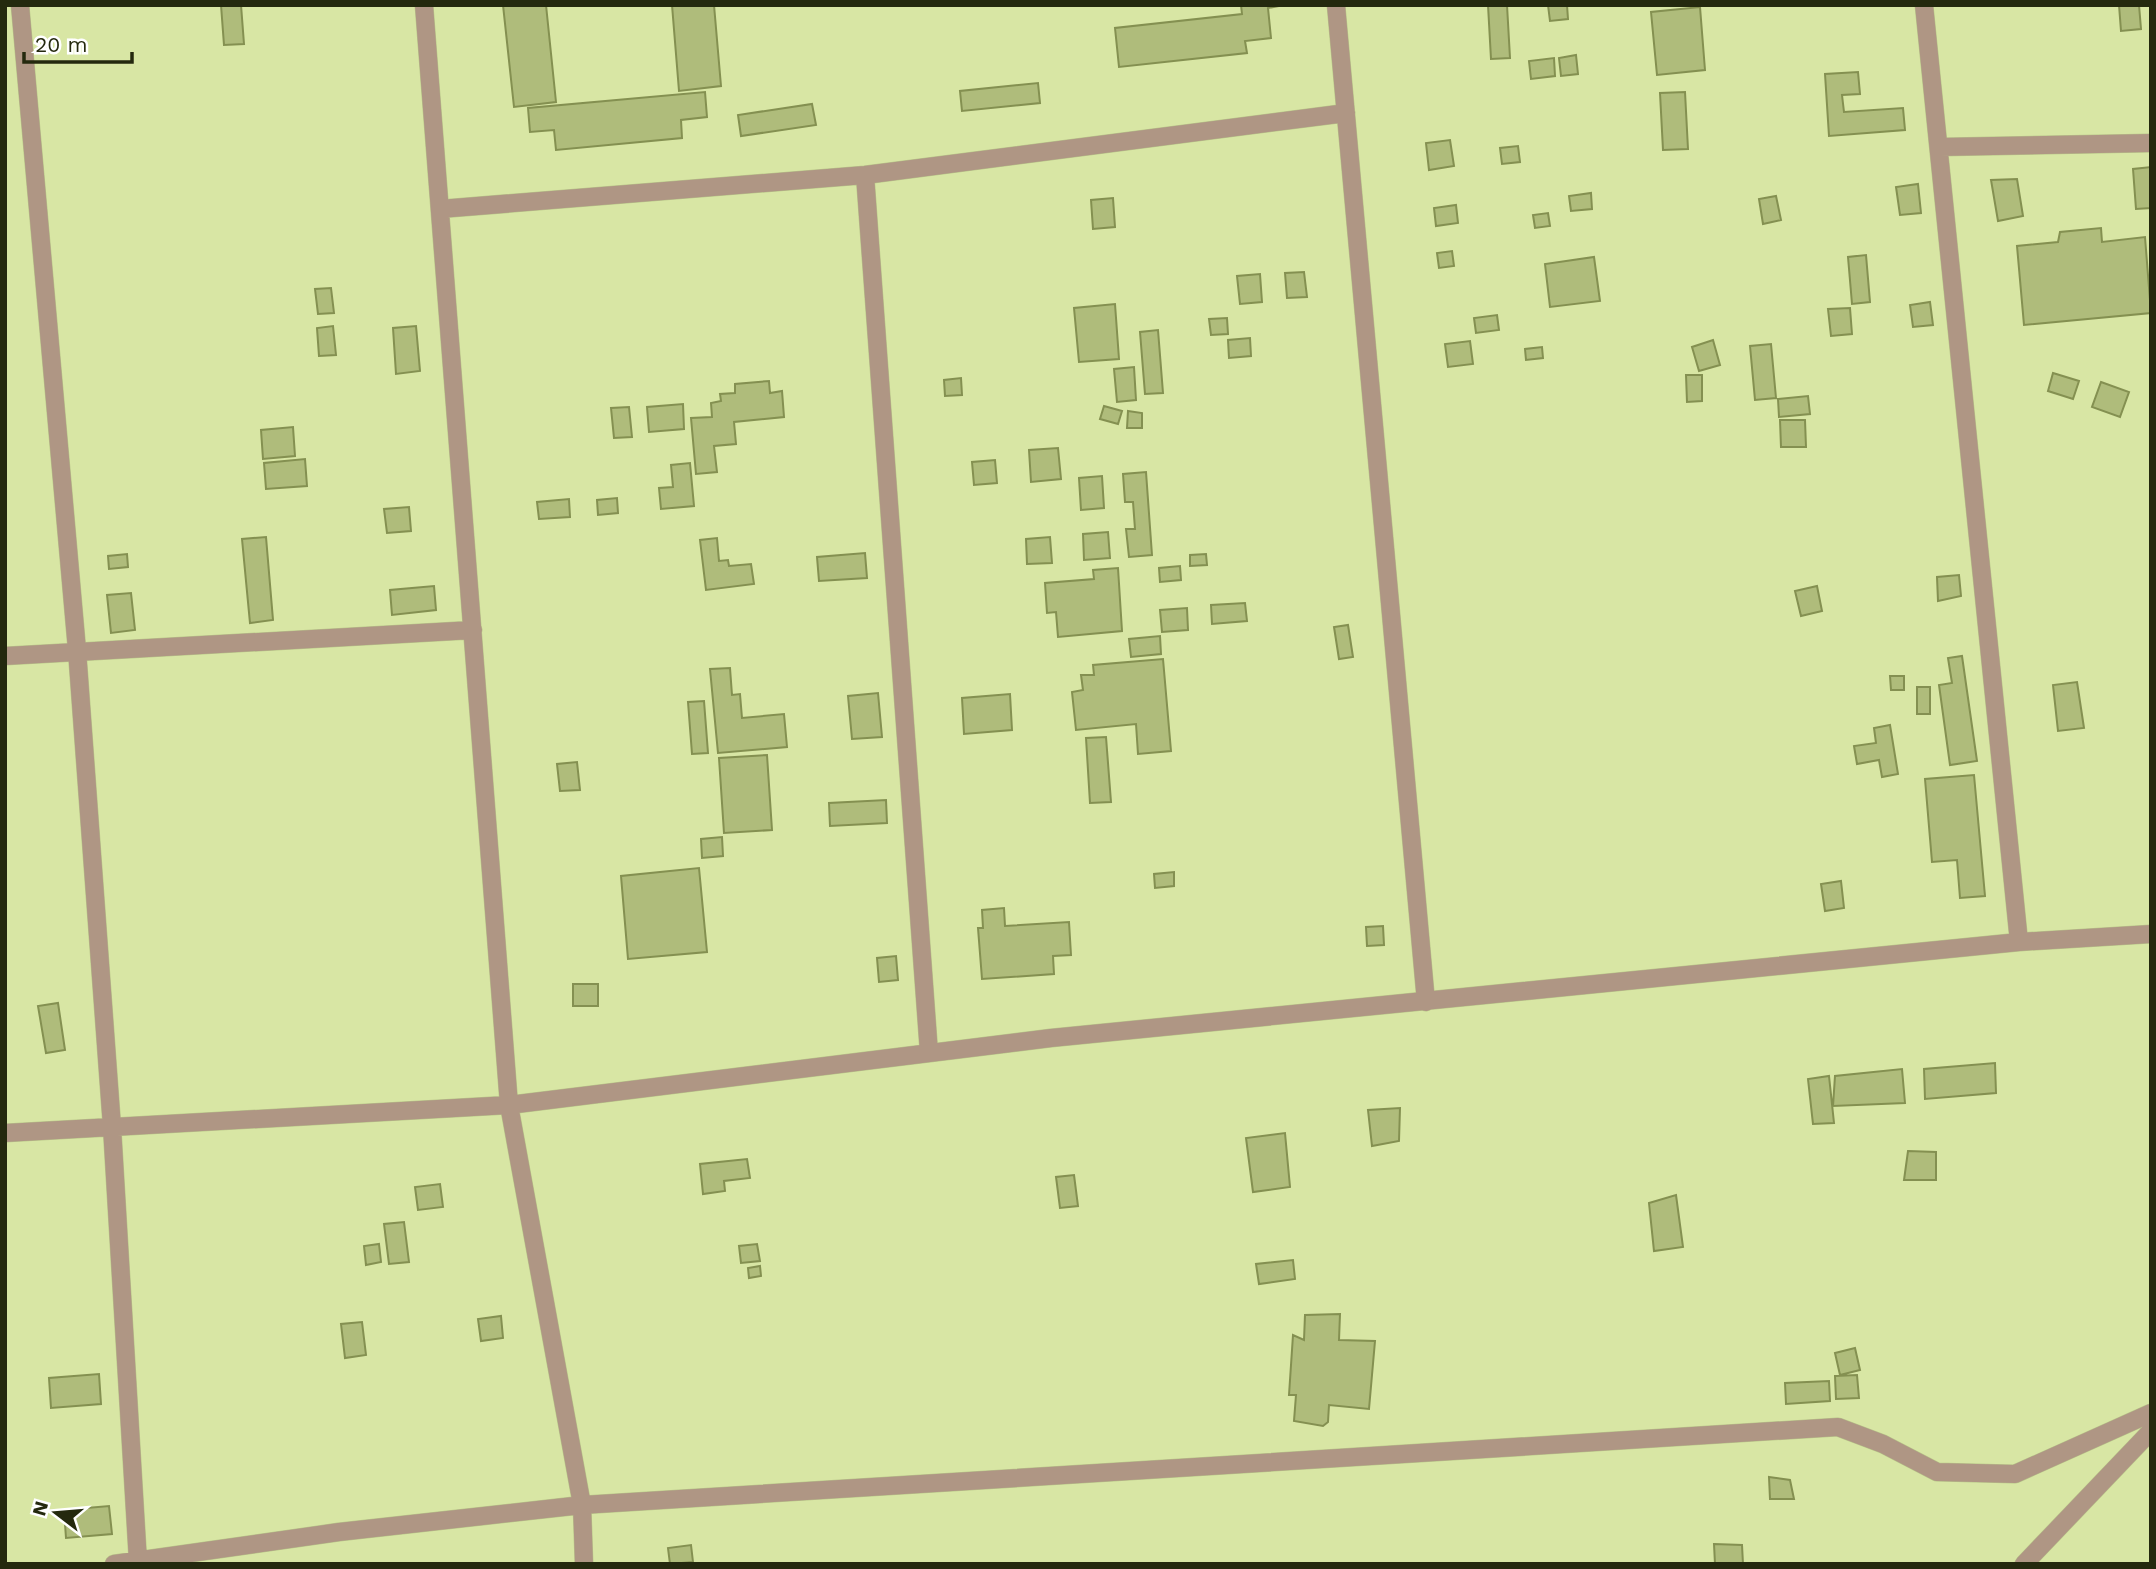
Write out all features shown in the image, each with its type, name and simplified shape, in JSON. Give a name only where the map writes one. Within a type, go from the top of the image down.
[{"type":"street","points":[[20,5],[77,650],[112,1127],[138,1562]]},
{"type":"street","points":[[425,5],[509,1105],[582,1505],[584,1564]]},
{"type":"street","points":[[1336,5],[1426,1002]]},
{"type":"street","points":[[1924,5],[2019,942]]},
{"type":"street","points":[[440,209],[865,175],[1346,113]]},
{"type":"street","points":[[1940,147],[2150,142]]},
{"type":"street","points":[[865,175],[929,1053]]},
{"type":"street","points":[[5,656],[472,630]]},
{"type":"street","points":[[5,1133],[509,1105],[1051,1038],[2019,942],[2151,934]]},
{"type":"street","points":[[114,1564],[339,1532],[582,1505],[1838,1427],[1883,1444],[1937,1472],[2015,1474],[2151,1413]]},
{"type":"street","points":[[2024,1564],[2151,1431]]},
{"type":"building","points":[[221,5],[241,5],[244,44],[224,45]]},
{"type":"building","points":[[503,5],[546,5],[556,102],[514,107]]},
{"type":"building","points":[[672,5],[714,5],[721,86],[679,91]]},
{"type":"building","points":[[1241,5],[1284,5],[1268,8],[1271,38],[1245,41],[1247,53],[1119,67],[1115,28],[1242,14]]},
{"type":"building","points":[[1488,5],[1507,5],[1510,58],[1491,59]]},
{"type":"building","points":[[1548,5],[1567,5],[1568,19],[1550,21]]},
{"type":"building","points":[[2119,5],[2139,5],[2141,29],[2121,31]]},
{"type":"building","points":[[1700,7],[1705,70],[1657,75],[1651,12]]},
{"type":"building","points":[[1576,55],[1578,74],[1561,76],[1559,58]]},
{"type":"building","points":[[1554,58],[1555,76],[1531,79],[1529,61]]},
{"type":"building","points":[[1858,72],[1860,94],[1842,95],[1844,112],[1903,108],[1905,130],[1829,136],[1825,74]]},
{"type":"building","points":[[1038,83],[1040,103],[962,111],[960,91]]},
{"type":"building","points":[[705,92],[707,117],[681,120],[682,138],[556,150],[554,130],[530,132],[528,108]]},
{"type":"building","points":[[1685,92],[1688,149],[1663,150],[1660,93]]},
{"type":"building","points":[[812,104],[816,125],[741,136],[738,115]]},
{"type":"building","points":[[1450,140],[1454,166],[1429,170],[1426,143]]},
{"type":"building","points":[[1518,146],[1520,162],[1502,164],[1500,148]]},
{"type":"building","points":[[2151,167],[2151,208],[2136,209],[2133,169]]},
{"type":"building","points":[[2017,179],[2023,216],[1998,221],[1991,180]]},
{"type":"building","points":[[1918,184],[1921,213],[1900,215],[1896,187]]},
{"type":"building","points":[[1591,193],[1592,209],[1571,211],[1569,196]]},
{"type":"building","points":[[1776,196],[1781,220],[1763,224],[1759,199]]},
{"type":"building","points":[[1113,198],[1115,227],[1093,229],[1091,200]]},
{"type":"building","points":[[1456,205],[1458,223],[1436,226],[1434,208]]},
{"type":"building","points":[[1548,213],[1550,226],[1535,228],[1533,215]]},
{"type":"building","points":[[2101,228],[2102,242],[2145,237],[2151,313],[2024,325],[2017,246],[2058,242],[2060,232]]},
{"type":"building","points":[[1452,251],[1454,266],[1439,268],[1437,253]]},
{"type":"building","points":[[1866,255],[1870,302],[1852,304],[1848,257]]},
{"type":"building","points":[[1594,257],[1600,301],[1550,307],[1545,264]]},
{"type":"building","points":[[1304,272],[1307,297],[1287,298],[1285,273]]},
{"type":"building","points":[[1260,274],[1262,302],[1240,304],[1237,276]]},
{"type":"building","points":[[331,288],[334,313],[318,314],[315,289]]},
{"type":"building","points":[[1930,302],[1933,325],[1913,327],[1910,305]]},
{"type":"building","points":[[1115,304],[1119,359],[1079,362],[1074,308]]},
{"type":"building","points":[[1850,308],[1852,334],[1831,336],[1828,309]]},
{"type":"building","points":[[1497,315],[1499,330],[1476,333],[1474,318]]},
{"type":"building","points":[[1227,318],[1228,334],[1211,335],[1209,319]]},
{"type":"building","points":[[333,326],[336,355],[319,356],[317,328]]},
{"type":"building","points":[[416,326],[420,371],[396,374],[393,328]]},
{"type":"building","points":[[1158,330],[1163,393],[1145,394],[1140,332]]},
{"type":"building","points":[[1250,338],[1251,356],[1229,358],[1228,340]]},
{"type":"building","points":[[1713,340],[1720,365],[1699,371],[1692,347]]},
{"type":"building","points":[[1470,341],[1473,364],[1448,367],[1445,344]]},
{"type":"building","points":[[1771,344],[1776,398],[1755,400],[1750,346]]},
{"type":"building","points":[[1542,347],[1543,358],[1526,360],[1525,349]]},
{"type":"building","points":[[1134,367],[1136,400],[1117,402],[1114,369]]},
{"type":"building","points":[[2053,373],[2079,381],[2073,399],[2048,391]]},
{"type":"building","points":[[1686,375],[1702,375],[1702,401],[1687,402]]},
{"type":"building","points":[[961,378],[962,395],[945,396],[944,380]]},
{"type":"building","points":[[769,381],[770,393],[782,391],[784,417],[734,422],[736,444],[714,446],[717,472],[696,474],[691,418],[712,417],[711,403],[721,401],[720,394],[735,393],[735,384]]},
{"type":"building","points":[[2101,382],[2129,392],[2120,417],[2092,407]]},
{"type":"building","points":[[1808,396],[1810,414],[1779,417],[1778,399]]},
{"type":"building","points":[[683,404],[684,429],[649,432],[647,407]]},
{"type":"building","points":[[1104,406],[1122,411],[1118,424],[1100,419]]},
{"type":"building","points":[[629,407],[632,437],[614,438],[611,408]]},
{"type":"building","points":[[1128,411],[1142,413],[1142,428],[1127,428]]},
{"type":"building","points":[[1780,420],[1805,420],[1806,447],[1781,447]]},
{"type":"building","points":[[293,427],[295,456],[263,459],[261,430]]},
{"type":"building","points":[[1058,448],[1061,479],[1031,482],[1029,450]]},
{"type":"building","points":[[305,459],[307,486],[266,489],[264,463]]},
{"type":"building","points":[[995,460],[997,483],[974,485],[972,462]]},
{"type":"building","points":[[690,463],[694,506],[661,509],[659,488],[673,487],[671,465]]},
{"type":"building","points":[[1146,472],[1152,555],[1129,557],[1126,529],[1135,529],[1133,502],[1125,502],[1123,474]]},
{"type":"building","points":[[1102,476],[1104,508],[1081,510],[1079,478]]},
{"type":"building","points":[[617,498],[618,513],[598,515],[597,500]]},
{"type":"building","points":[[569,499],[570,517],[539,519],[537,502]]},
{"type":"building","points":[[409,507],[411,531],[387,533],[384,509]]},
{"type":"building","points":[[1108,532],[1110,558],[1084,560],[1083,534]]},
{"type":"building","points":[[266,537],[273,620],[250,623],[242,539]]},
{"type":"building","points":[[1050,537],[1052,563],[1027,564],[1026,539]]},
{"type":"building","points":[[717,538],[719,561],[728,560],[729,566],[751,564],[754,584],[706,590],[700,540]]},
{"type":"building","points":[[865,553],[867,578],[819,581],[817,557]]},
{"type":"building","points":[[127,554],[128,567],[109,569],[108,556]]},
{"type":"building","points":[[1206,554],[1207,565],[1190,566],[1190,555]]},
{"type":"building","points":[[1180,566],[1181,580],[1160,582],[1159,568]]},
{"type":"building","points":[[1118,568],[1122,631],[1058,637],[1056,612],[1047,613],[1045,583],[1094,579],[1093,570]]},
{"type":"building","points":[[1959,575],[1961,596],[1938,601],[1937,577]]},
{"type":"building","points":[[434,586],[436,610],[392,615],[390,590]]},
{"type":"building","points":[[1817,586],[1822,611],[1801,616],[1795,591]]},
{"type":"building","points":[[131,593],[135,630],[111,633],[107,595]]},
{"type":"building","points":[[1245,603],[1247,621],[1212,624],[1211,605]]},
{"type":"building","points":[[1187,608],[1188,630],[1162,632],[1160,610]]},
{"type":"building","points":[[1348,625],[1353,657],[1339,659],[1334,627]]},
{"type":"building","points":[[1160,636],[1161,654],[1131,657],[1129,639]]},
{"type":"building","points":[[1962,656],[1977,761],[1950,765],[1939,685],[1952,683],[1948,658]]},
{"type":"building","points":[[1163,659],[1171,751],[1138,754],[1136,724],[1076,730],[1072,692],[1083,690],[1081,675],[1094,675],[1093,665]]},
{"type":"building","points":[[730,668],[732,695],[740,694],[742,718],[784,714],[787,747],[718,753],[710,669]]},
{"type":"building","points":[[1890,676],[1904,676],[1904,690],[1891,690]]},
{"type":"building","points":[[2077,682],[2084,728],[2058,731],[2053,685]]},
{"type":"building","points":[[1917,687],[1930,687],[1930,714],[1917,714]]},
{"type":"building","points":[[878,693],[882,737],[852,739],[848,696]]},
{"type":"building","points":[[1010,694],[1012,730],[964,734],[962,698]]},
{"type":"building","points":[[704,701],[708,753],[692,754],[688,702]]},
{"type":"building","points":[[1890,725],[1898,774],[1882,777],[1879,760],[1857,764],[1854,746],[1876,743],[1874,728]]},
{"type":"building","points":[[1106,737],[1111,802],[1090,803],[1086,738]]},
{"type":"building","points":[[767,755],[772,830],[724,833],[719,758]]},
{"type":"building","points":[[577,762],[580,790],[560,791],[557,764]]},
{"type":"building","points":[[1974,775],[1985,896],[1960,898],[1957,860],[1932,862],[1925,779]]},
{"type":"building","points":[[886,800],[887,823],[830,826],[829,803]]},
{"type":"building","points":[[722,837],[723,856],[702,858],[701,839]]},
{"type":"building","points":[[699,868],[707,952],[628,959],[621,876]]},
{"type":"building","points":[[1174,872],[1174,886],[1155,888],[1154,874]]},
{"type":"building","points":[[1841,881],[1844,908],[1825,911],[1821,884]]},
{"type":"building","points":[[1004,908],[1005,926],[1069,922],[1071,955],[1053,956],[1054,974],[982,979],[978,928],[983,928],[982,910]]},
{"type":"building","points":[[1383,926],[1384,945],[1367,946],[1366,927]]},
{"type":"building","points":[[896,956],[898,980],[879,982],[877,958]]},
{"type":"building","points":[[573,984],[598,984],[598,1006],[573,1006]]},
{"type":"building","points":[[58,1003],[65,1050],[46,1053],[38,1006]]},
{"type":"building","points":[[1995,1063],[1996,1093],[1925,1099],[1924,1069]]},
{"type":"building","points":[[1902,1069],[1905,1103],[1833,1106],[1835,1076]]},
{"type":"building","points":[[1829,1076],[1834,1123],[1813,1124],[1808,1079]]},
{"type":"building","points":[[1400,1108],[1399,1141],[1372,1146],[1368,1110]]},
{"type":"building","points":[[1285,1133],[1290,1187],[1253,1192],[1246,1138]]},
{"type":"building","points":[[1908,1151],[1936,1152],[1936,1180],[1904,1180]]},
{"type":"building","points":[[747,1159],[750,1178],[724,1181],[725,1191],[703,1194],[700,1164]]},
{"type":"building","points":[[1074,1175],[1078,1206],[1060,1208],[1056,1177]]},
{"type":"building","points":[[440,1184],[443,1207],[418,1210],[415,1187]]},
{"type":"building","points":[[1676,1195],[1683,1247],[1654,1251],[1649,1203]]},
{"type":"building","points":[[404,1222],[409,1262],[389,1264],[384,1224]]},
{"type":"building","points":[[379,1244],[381,1262],[366,1265],[364,1246]]},
{"type":"building","points":[[757,1244],[760,1261],[741,1263],[739,1246]]},
{"type":"building","points":[[1293,1260],[1295,1279],[1259,1284],[1256,1264]]},
{"type":"building","points":[[760,1266],[761,1276],[749,1278],[748,1268]]},
{"type":"building","points":[[1340,1314],[1339,1340],[1375,1341],[1369,1409],[1329,1405],[1328,1422],[1323,1426],[1294,1421],[1296,1395],[1289,1395],[1293,1335],[1304,1340],[1305,1315]]},
{"type":"building","points":[[501,1316],[503,1338],[481,1341],[478,1319]]},
{"type":"building","points":[[362,1322],[366,1355],[345,1358],[341,1324]]},
{"type":"building","points":[[1855,1348],[1860,1370],[1840,1375],[1835,1353]]},
{"type":"building","points":[[99,1374],[101,1404],[51,1408],[49,1378]]},
{"type":"building","points":[[1857,1375],[1859,1398],[1836,1399],[1835,1376]]},
{"type":"building","points":[[1829,1381],[1830,1401],[1786,1404],[1785,1383]]},
{"type":"building","points":[[1769,1477],[1790,1480],[1794,1499],[1770,1499]]},
{"type":"building","points":[[109,1506],[112,1534],[66,1538],[64,1510]]},
{"type":"building","points":[[1714,1544],[1742,1545],[1743,1564],[1715,1564]]},
{"type":"building","points":[[691,1545],[693,1562],[670,1564],[668,1548]]}]
